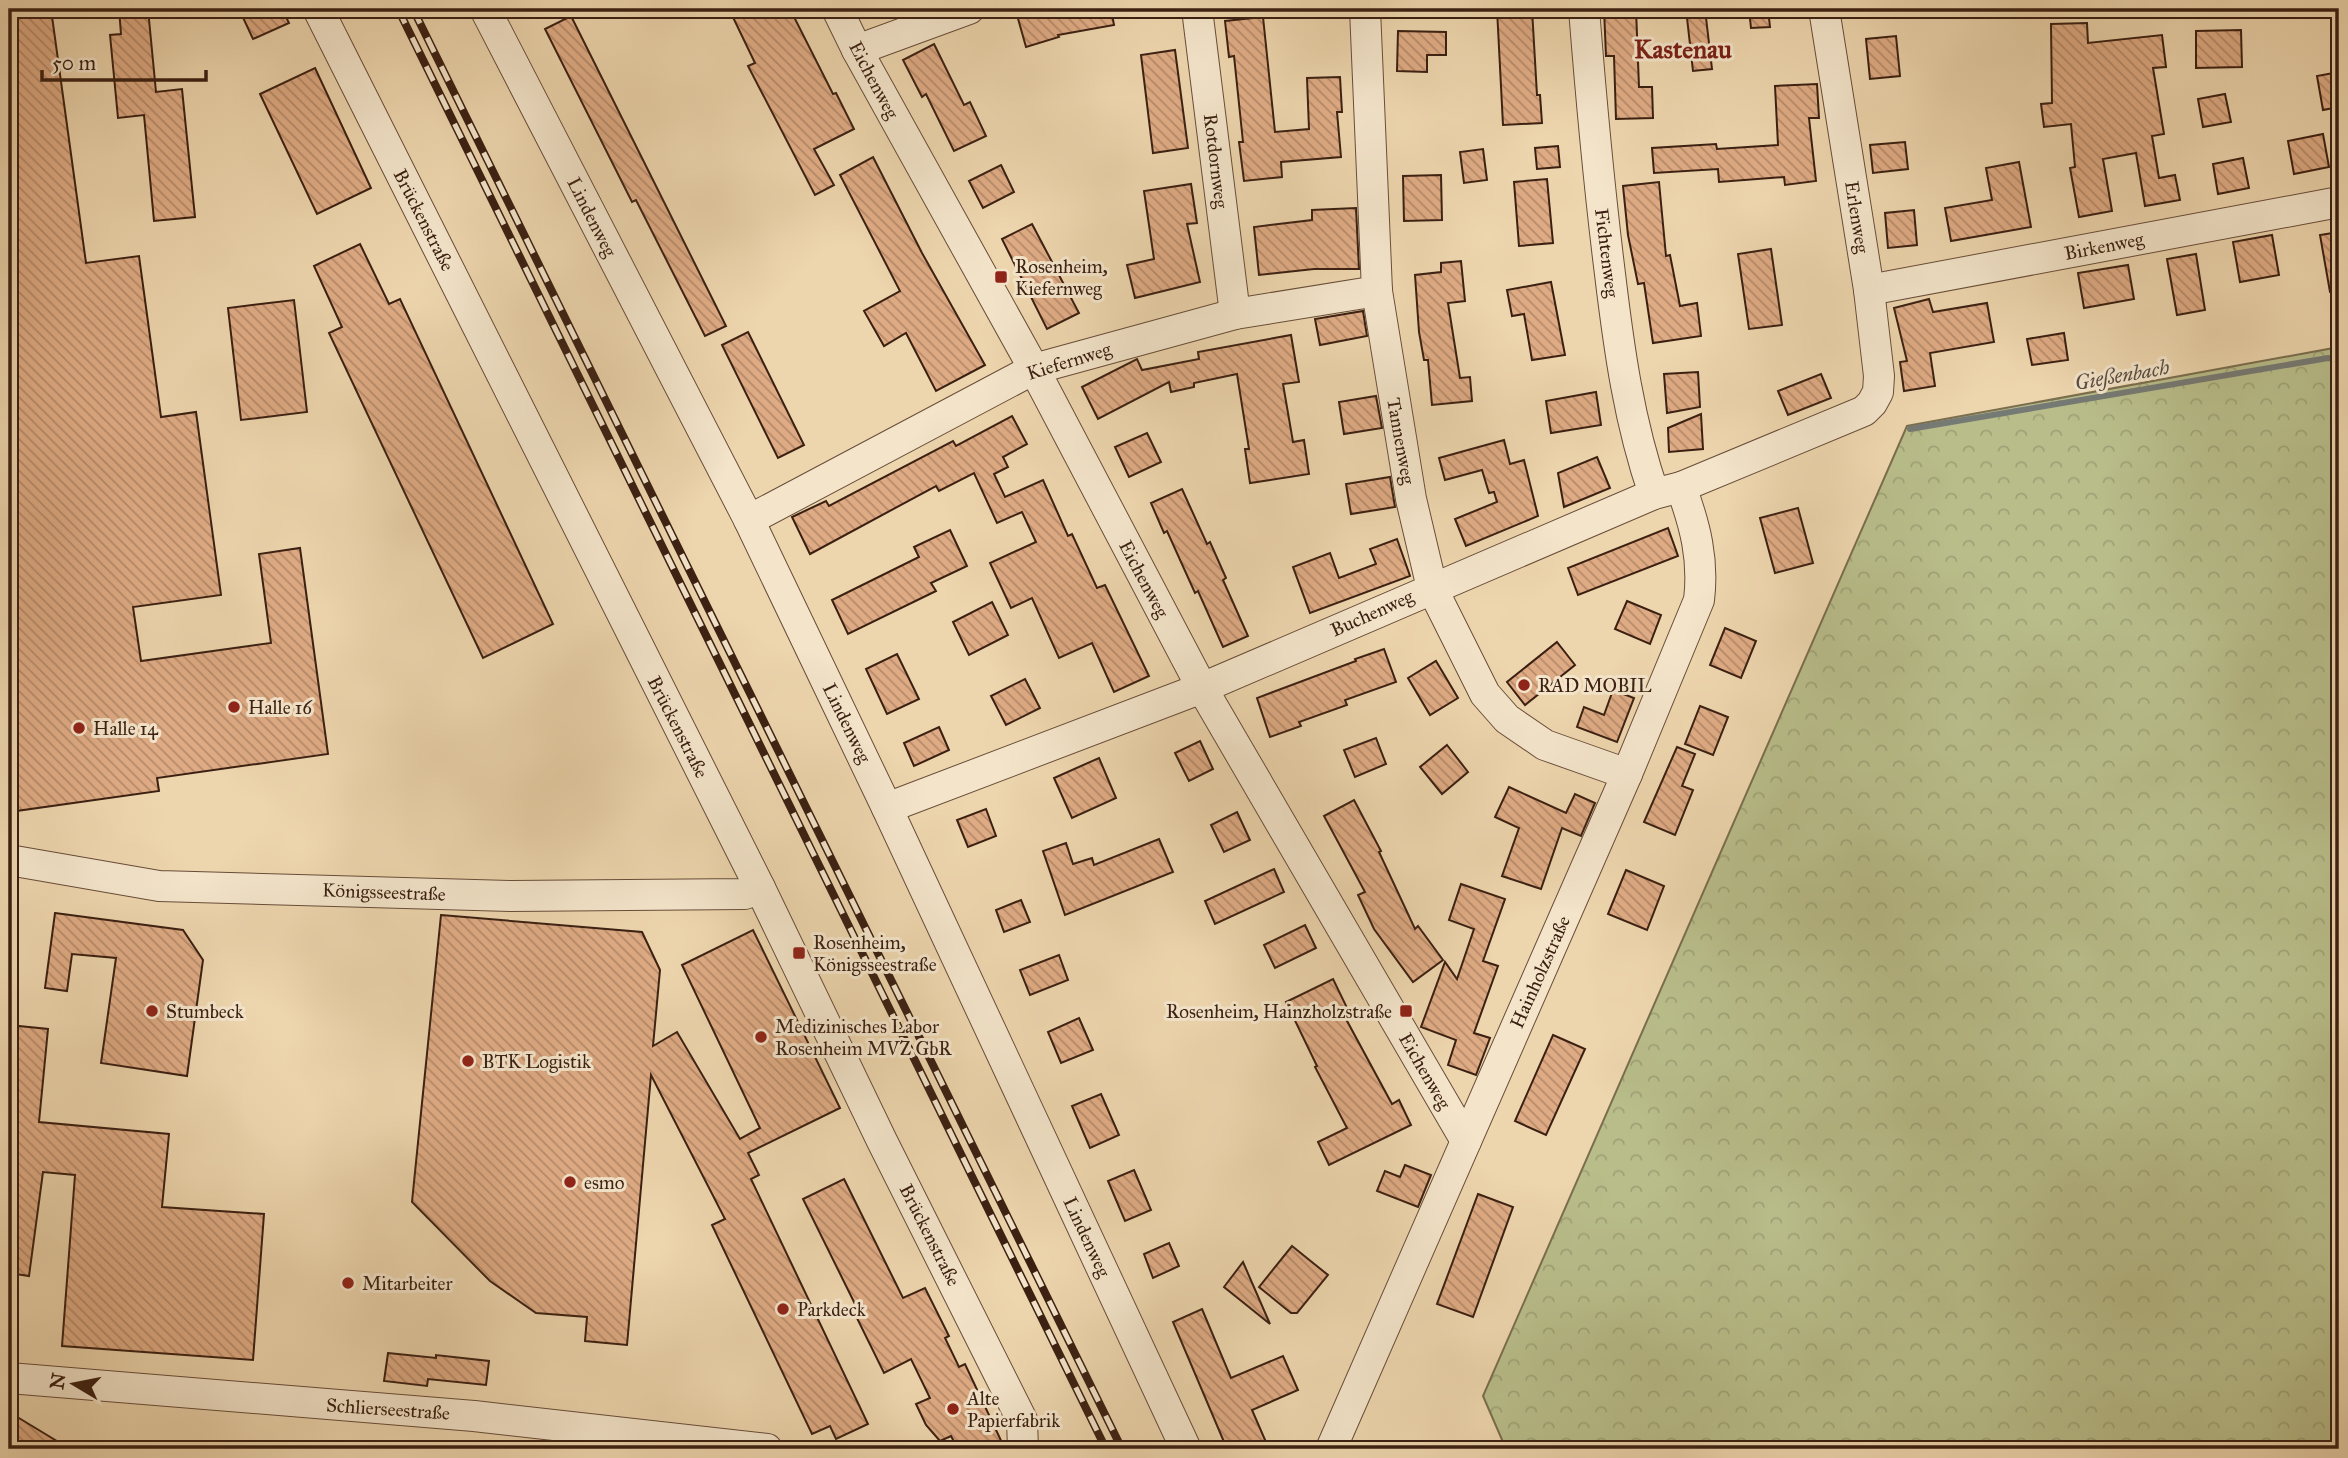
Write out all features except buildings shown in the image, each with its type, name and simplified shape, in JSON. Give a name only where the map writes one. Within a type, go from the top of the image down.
[{"type":"street","name":"Brückenstraße","points":[[318,9],[760,888],[1022,1420],[1023,1449]]},
{"type":"street","name":"Lindenweg","points":[[485,9],[749,520],[887,808],[1186,1449]]},
{"type":"street","name":"Eichenweg","points":[[837,9],[857,50],[1034,369],[1202,688],[1465,1141]]},
{"type":"street","points":[[857,50],[969,9]]},
{"type":"street","name":"Rotdornweg","points":[[1197,9],[1235,314]]},
{"type":"street","name":"Tannenweg","points":[[1365,9],[1377,291],[1411,499],[1432,587],[1485,694],[1507,719],[1545,745],[1627,774]]},
{"type":"street","name":"Fichtenweg","points":[[1584,9],[1598,179],[1622,373],[1642,459],[1667,491]]},
{"type":"street","name":"Erlenweg","points":[[1824,9],[1869,290],[1879,376],[1878,392],[1872,403],[1856,416]]},
{"type":"street","name":"Birkenweg","points":[[1869,290],[2339,202]]},
{"type":"street","name":"Kiefernweg","points":[[749,520],[1034,369],[1235,314],[1377,291]]},
{"type":"street","name":"Buchenweg","points":[[887,808],[1202,688],[1432,587],[1856,416]]},
{"type":"street","name":"Hainholzstraße","points":[[1331,1449],[1627,774],[1699,600],[1702,575],[1693,519],[1667,491]]},
{"type":"street","name":"Königsseestraße","points":[[9,859],[159,886],[511,896],[746,894],[760,888]]},
{"type":"street","name":"Schlierseestraße","points":[[9,1378],[474,1416],[767,1449]]},
{"type":"green space","points":[[2339,347],[2339,1449],[1506,1449],[1483,1396],[1907,426]]},
{"type":"waterway","name":"Gießenbach","points":[[1910,429],[2328,358],[2339,360]]},
{"type":"railway","points":[[398,9],[1106,1449]]},
{"type":"railway","points":[[413,9],[1122,1449]]},
{"type":"place","name":"Rosenheim, Kiefernweg","points":[[1001,277]]},
{"type":"place","name":"RAD MOBIL","points":[[1524,685]]},
{"type":"place","name":"Halle 16","points":[[234,707]]},
{"type":"place","name":"Halle 14","points":[[79,728]]},
{"type":"place","name":"Rosenheim, Königsseestraße","points":[[799,953]]},
{"type":"place","name":"Stumbeck","points":[[152,1011]]},
{"type":"place","name":"Rosenheim, Hainzholzstraße","points":[[1406,1011]]},
{"type":"place","name":"Medizinisches Labor Rosenheim MVZ GbR","points":[[761,1037]]},
{"type":"place","name":"BTK Logistik","points":[[468,1061]]},
{"type":"place","name":"esmo","points":[[570,1182]]},
{"type":"place","name":"Mitarbeiter","points":[[348,1283]]},
{"type":"place","name":"Parkdeck","points":[[783,1309]]},
{"type":"place","name":"Alte Papierfabrik","points":[[953,1409]]},
{"type":"district","name":"Kastenau","points":[[1683,49]]}]
